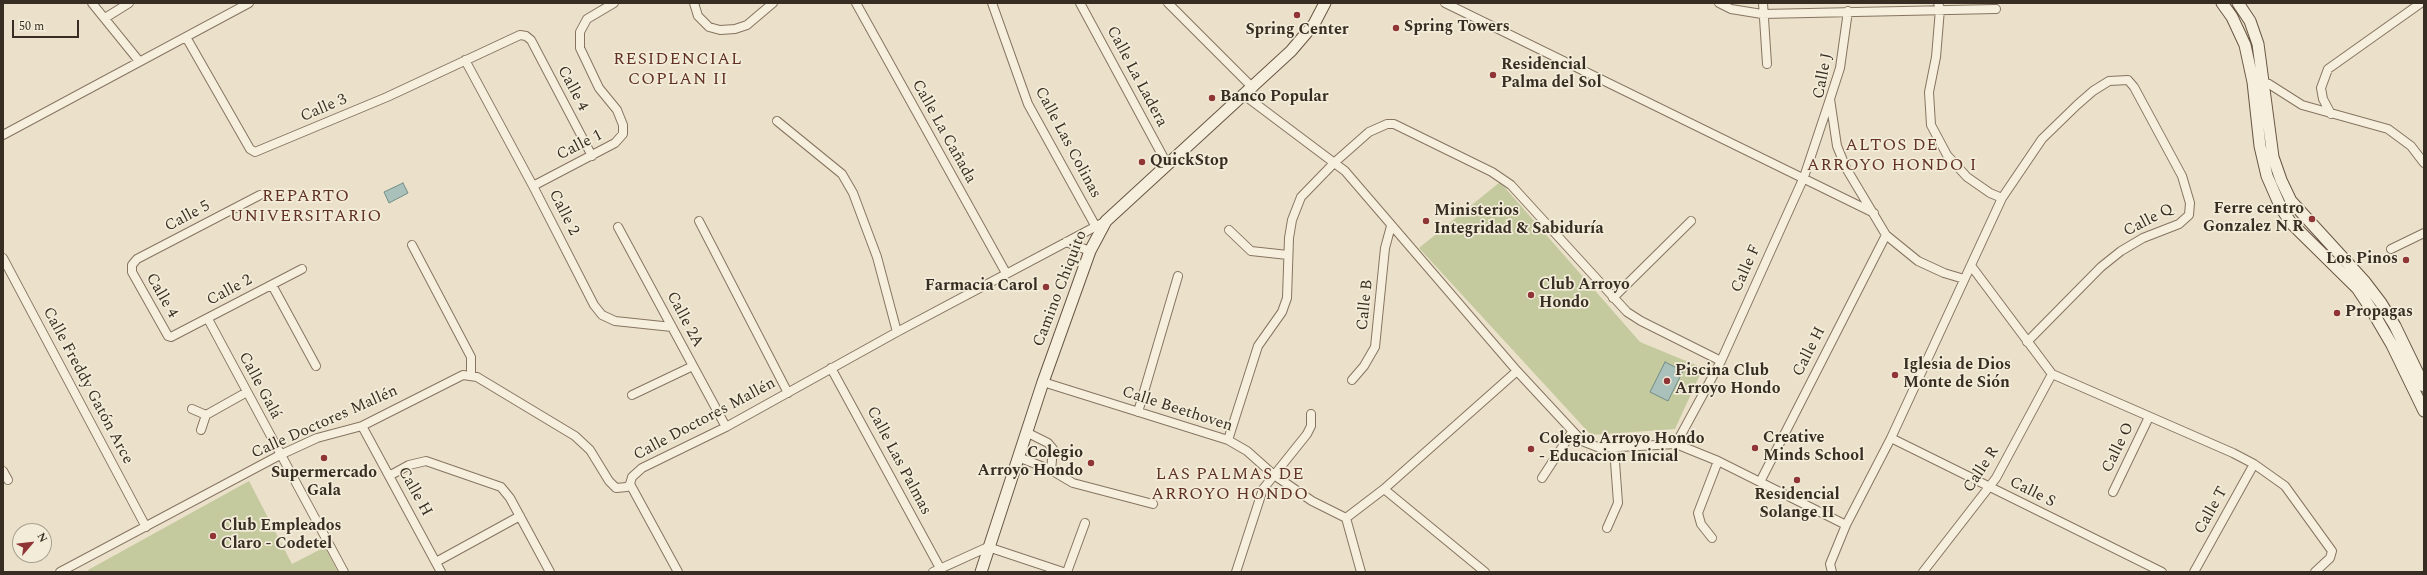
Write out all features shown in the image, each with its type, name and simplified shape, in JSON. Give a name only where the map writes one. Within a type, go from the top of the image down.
[{"type":"main road","name":"Camino Chiquito","points":[[981,572],[1043,382],[1090,251],[1106,221],[1291,51],[1314,24],[1324,3]]},
{"type":"main road","points":[[2222,3],[2240,32],[2259,82],[2273,157],[2280,180],[2291,201],[2365,282],[2381,303],[2395,326],[2424,386]]},
{"type":"main road","points":[[2238,3],[2250,21],[2256,38],[2264,161],[2267,176],[2281,208],[2292,223],[2352,283],[2372,308],[2424,411]]},
{"type":"street","points":[[92,3],[138,61]]},
{"type":"street","points":[[105,18],[130,3]]},
{"type":"street","name":"Calle 1","points":[[533,186],[615,143],[623,134],[623,125],[617,110],[599,88],[580,48],[580,32],[587,19],[614,3]]},
{"type":"street","points":[[694,3],[698,16],[710,27],[720,30],[735,29],[747,25],[773,3]]},
{"type":"street","name":"Calle La Cañada","points":[[856,3],[1006,274]]},
{"type":"street","name":"Calle Las Colinas","points":[[992,3],[1028,104],[1096,226]]},
{"type":"street","name":"Calle La Ladera","points":[[1080,3],[1167,164]]},
{"type":"street","points":[[1168,3],[1248,91],[1335,162],[1517,371],[1572,432],[1582,441],[1600,448],[1676,444],[1718,461],[1846,525]]},
{"type":"street","points":[[1445,3],[1804,177],[1874,213]]},
{"type":"street","points":[[1719,3],[1731,8],[1762,14],[1843,9],[1939,6],[1996,9]]},
{"type":"street","points":[[1763,3],[1762,14],[1767,64]]},
{"type":"street","points":[[2331,114],[2322,99],[2321,88],[2328,69],[2420,3]]},
{"type":"street","points":[[3,135],[246,4]]},
{"type":"street","points":[[1832,572],[1830,564],[1846,525],[1891,438],[1964,278],[1972,266],[2002,198],[1990,193],[1967,176],[1947,155],[1931,126],[1929,92],[1936,57],[1939,6]]},
{"type":"street","name":"Calle J","points":[[1843,9],[1840,68],[1830,99],[1837,146],[1846,168],[1886,235],[1918,261],[1944,273],[1964,278]]},
{"type":"street","name":"Calle 3","points":[[186,37],[250,149],[255,152],[387,97],[520,35],[526,36]]},
{"type":"street","name":"Calle 4","points":[[526,36],[531,40],[592,156]]},
{"type":"street","name":"Calle 2","points":[[465,60],[533,186],[594,305],[602,315],[615,321],[672,327]]},
{"type":"street","name":"Calle Q","points":[[2002,198],[2042,139],[2093,90],[2109,81],[2124,79],[2134,87],[2182,176],[2190,202],[2189,215],[2179,224],[2143,238],[2121,251],[2101,267],[2027,342]]},
{"type":"street","points":[[2259,82],[2295,102],[2331,114],[2388,129],[2411,146],[2424,163]]},
{"type":"street","name":"Calle F","points":[[1676,444],[1721,361],[1804,177],[1830,99]]},
{"type":"street","points":[[777,121],[842,174],[853,193],[877,257],[897,332]]},
{"type":"street","points":[[1228,440],[1258,346],[1282,312],[1287,298],[1288,255],[1292,220],[1301,197],[1335,162],[1369,132],[1387,124],[1394,124],[1492,172],[1521,194],[1613,298],[1641,322],[1721,361]]},
{"type":"street","name":"Calle 5","points":[[132,265],[137,260],[260,195]]},
{"type":"street","points":[[699,221],[788,393]]},
{"type":"street","name":"Calle Doctores Mallén","points":[[60,572],[280,455],[317,438],[362,426],[456,377],[471,375],[582,442],[597,459],[609,481],[616,488],[621,488],[630,484],[632,477],[642,468],[726,427],[897,332],[1106,221]]},
{"type":"street","points":[[1613,298],[1691,221]]},
{"type":"street","name":"Calle B","points":[[1352,380],[1364,366],[1375,347],[1384,248],[1392,226]]},
{"type":"street","name":"Calle 2A","points":[[618,227],[726,427]]},
{"type":"street","points":[[1229,230],[1254,252],[1288,255]]},
{"type":"street","points":[[2391,249],[2424,233]]},
{"type":"street","name":"Calle H","points":[[1760,482],[1886,235]]},
{"type":"street","points":[[1066,242],[1090,251]]},
{"type":"street","points":[[412,245],[471,357],[471,375]]},
{"type":"street","name":"Calle Freddy Gatón Arce","points":[[3,258],[146,527]]},
{"type":"street","name":"Calle 4","points":[[132,265],[132,272],[168,336],[171,337]]},
{"type":"street","points":[[1972,266],[2052,374],[2254,464],[2285,486],[2332,551],[2330,558],[2316,572]]},
{"type":"street","name":"Calle 2","points":[[171,337],[302,269]]},
{"type":"street","points":[[1138,412],[1178,276]]},
{"type":"street","points":[[272,285],[316,366]]},
{"type":"street","name":"Calle Galá","points":[[208,319],[344,572]]},
{"type":"street","points":[[632,395],[693,366]]},
{"type":"street","name":"Calle Las Palmas","points":[[831,368],[936,570]]},
{"type":"street","points":[[1361,572],[1346,518],[1384,489],[1517,371]]},
{"type":"street","name":"Calle R","points":[[1923,572],[1990,487],[2052,374]]},
{"type":"street","name":"Calle Beethoven","points":[[1043,382],[1228,440],[1247,451],[1274,475],[1312,501],[1346,518]]},
{"type":"street","points":[[202,430],[206,416],[247,392]]},
{"type":"street","points":[[192,409],[206,416]]},
{"type":"street","points":[[1236,572],[1263,489],[1307,434],[1311,426],[1311,414]]},
{"type":"street","name":"Calle O","points":[[2113,492],[2149,417]]},
{"type":"street","name":"Calle H","points":[[362,426],[441,572]]},
{"type":"street","points":[[1026,432],[1048,443],[1053,449],[1052,470]]},
{"type":"street","points":[[1542,478],[1572,432]]},
{"type":"street","name":"Calle S","points":[[1891,438],[2162,572]]},
{"type":"street","points":[[1607,528],[1618,503],[1614,448]]},
{"type":"street","points":[[1018,457],[1052,470],[1073,483],[1153,504]]},
{"type":"street","points":[[1712,538],[1701,524],[1698,513],[1718,461]]},
{"type":"street","points":[[389,476],[418,462],[434,463],[501,487],[510,498],[550,572]]},
{"type":"street","name":"Calle T","points":[[2194,572],[2254,464]]},
{"type":"street","points":[[3,471],[8,480]]},
{"type":"street","points":[[630,484],[678,572]]},
{"type":"street","points":[[1384,489],[1485,572]]},
{"type":"street","points":[[436,562],[520,516]]},
{"type":"street","points":[[1067,572],[1085,523]]},
{"type":"street","points":[[936,570],[988,547],[1063,572]]},
{"type":"green space","name":"Club Arroyo Hondo","points":[[1500,182],[1640,342],[1703,368],[1675,429],[1591,435],[1419,248]]},
{"type":"green space","name":"Club Empleados Claro - Codetel","points":[[249,481],[292,564],[325,547],[338,572],[89,572],[88,570]]},
{"type":"water","points":[[403,183],[408,193],[389,203],[384,192]]},
{"type":"water","name":"Piscina Club Arroyo Hondo","points":[[1665,362],[1683,371],[1668,401],[1650,392]]},
{"type":"place","name":"Spring Center","points":[[1297,15]]},
{"type":"place","name":"Spring Towers","points":[[1396,28]]},
{"type":"place","name":"Residencial Palma del Sol","points":[[1493,75]]},
{"type":"place","name":"Banco Popular","points":[[1212,98]]},
{"type":"place","name":"QuickStop","points":[[1142,162]]},
{"type":"place","name":"Ferre centro Gonzalez N R","points":[[2312,219]]},
{"type":"place","name":"Ministerios Integridad & Sabiduría","points":[[1426,221]]},
{"type":"place","name":"Los Pinos","points":[[2406,260]]},
{"type":"place","name":"Farmacia Carol","points":[[1046,287]]},
{"type":"place","name":"Club Arroyo Hondo","points":[[1531,295]]},
{"type":"place","name":"Propagas","points":[[2337,313]]},
{"type":"place","name":"Iglesia de Dios Monte de Sión","points":[[1895,375]]},
{"type":"place","name":"Piscina Club Arroyo Hondo","points":[[1667,381]]},
{"type":"place","name":"Creative Minds School","points":[[1755,448]]},
{"type":"place","name":"Colegio Arroyo Hondo - Educacion Inicial","points":[[1531,449]]},
{"type":"place","name":"Supermercado Gala","points":[[324,458]]},
{"type":"place","name":"Colegio Arroyo Hondo","points":[[1091,463]]},
{"type":"place","name":"Residencial Solange II","points":[[1797,480]]},
{"type":"place","name":"Club Empleados Claro - Codetel","points":[[213,536]]},
{"type":"district","name":"RESIDENCIAL COPLAN II","points":[[678,71]]},
{"type":"district","name":"ALTOS DE ARROYO HONDO I","points":[[1892,157]]},
{"type":"district","name":"REPARTO UNIVERSITARIO","points":[[306,208]]},
{"type":"district","name":"LAS PALMAS DE ARROYO HONDO","points":[[1230,486]]}]
